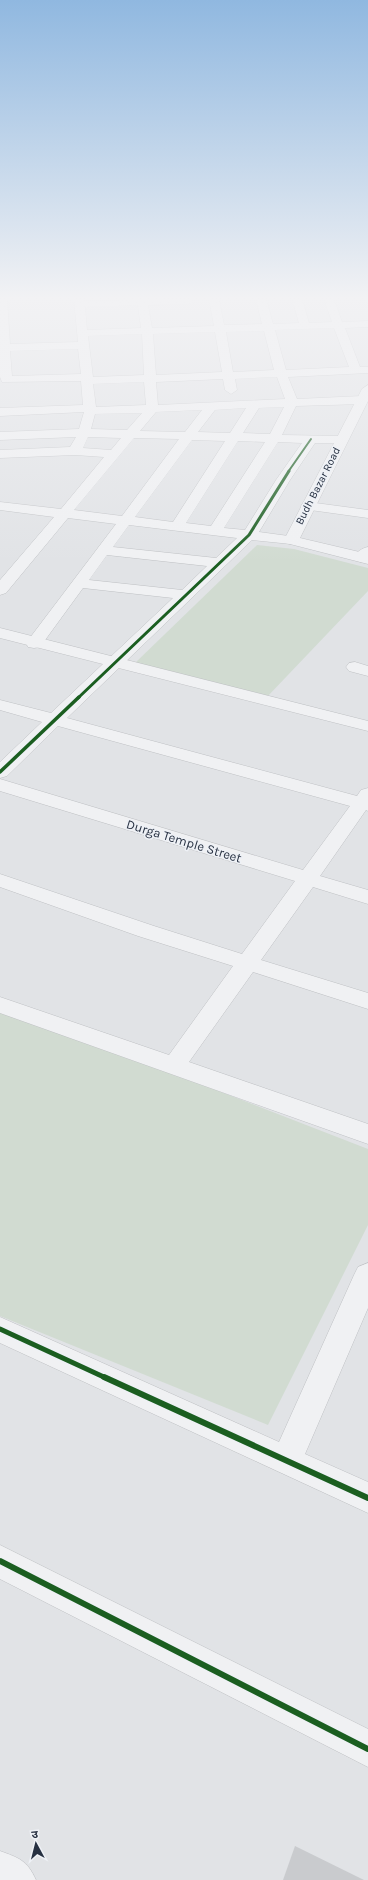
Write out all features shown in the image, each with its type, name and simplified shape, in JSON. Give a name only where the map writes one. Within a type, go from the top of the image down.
[{"type":"street","points":[[75,451],[84,433],[90,410],[88,387]]},
{"type":"street","points":[[0,590],[152,409],[151,387]]},
{"type":"street","points":[[230,387],[234,405]]},
{"type":"street","points":[[215,531],[274,438],[292,403],[286,387]]},
{"type":"street","points":[[74,394],[89,393]]},
{"type":"street","points":[[0,412],[364,402]]},
{"type":"street","name":"Budh Bazar Road","points":[[291,540],[341,440],[364,402]]},
{"type":"street","points":[[177,527],[255,404]]},
{"type":"street","points":[[34,643],[124,520],[211,406]]},
{"type":"street","points":[[0,436],[84,433],[341,440]]},
{"type":"street","points":[[0,772],[249,535],[264,514],[284,479],[311,440]]},
{"type":"street","points":[[0,454],[75,451],[114,454]]},
{"type":"street","points":[[308,506],[368,514]]},
{"type":"street","points":[[3,510],[65,513],[291,540],[366,556]]},
{"type":"street","points":[[102,550],[219,563]]},
{"type":"street","points":[[78,583],[185,595]]},
{"type":"street","points":[[0,633],[34,643],[368,726]]},
{"type":"street","points":[[0,705],[366,801],[307,879],[174,1066]]},
{"type":"street","name":"Durga Temple Street","points":[[0,785],[368,897]]},
{"type":"street","points":[[0,880],[146,931],[368,1001]]},
{"type":"street","points":[[0,1005],[368,1134]]},
{"type":"street","points":[[287,1459],[368,1275]]},
{"type":"street","points":[[0,1329],[287,1459],[368,1498]]},
{"type":"street","points":[[0,1561],[368,1749]]},
{"type":"street","points":[[0,1870],[16,1880]]},
{"type":"shaded area","points":[[257,545],[294,549],[368,568],[368,591],[267,697],[135,663]]},
{"type":"shaded area","points":[[0,1006],[368,1149],[368,1225],[268,1425],[0,1316]]},
{"type":"building","points":[[295,1846],[364,1880],[283,1880]]},
{"type":"cycle path","points":[[0,772],[249,535],[263,515],[283,480],[305,450],[311,439]]},
{"type":"cycle path","points":[[0,1329],[368,1498]]},
{"type":"cycle path","points":[[0,1561],[368,1749]]}]
